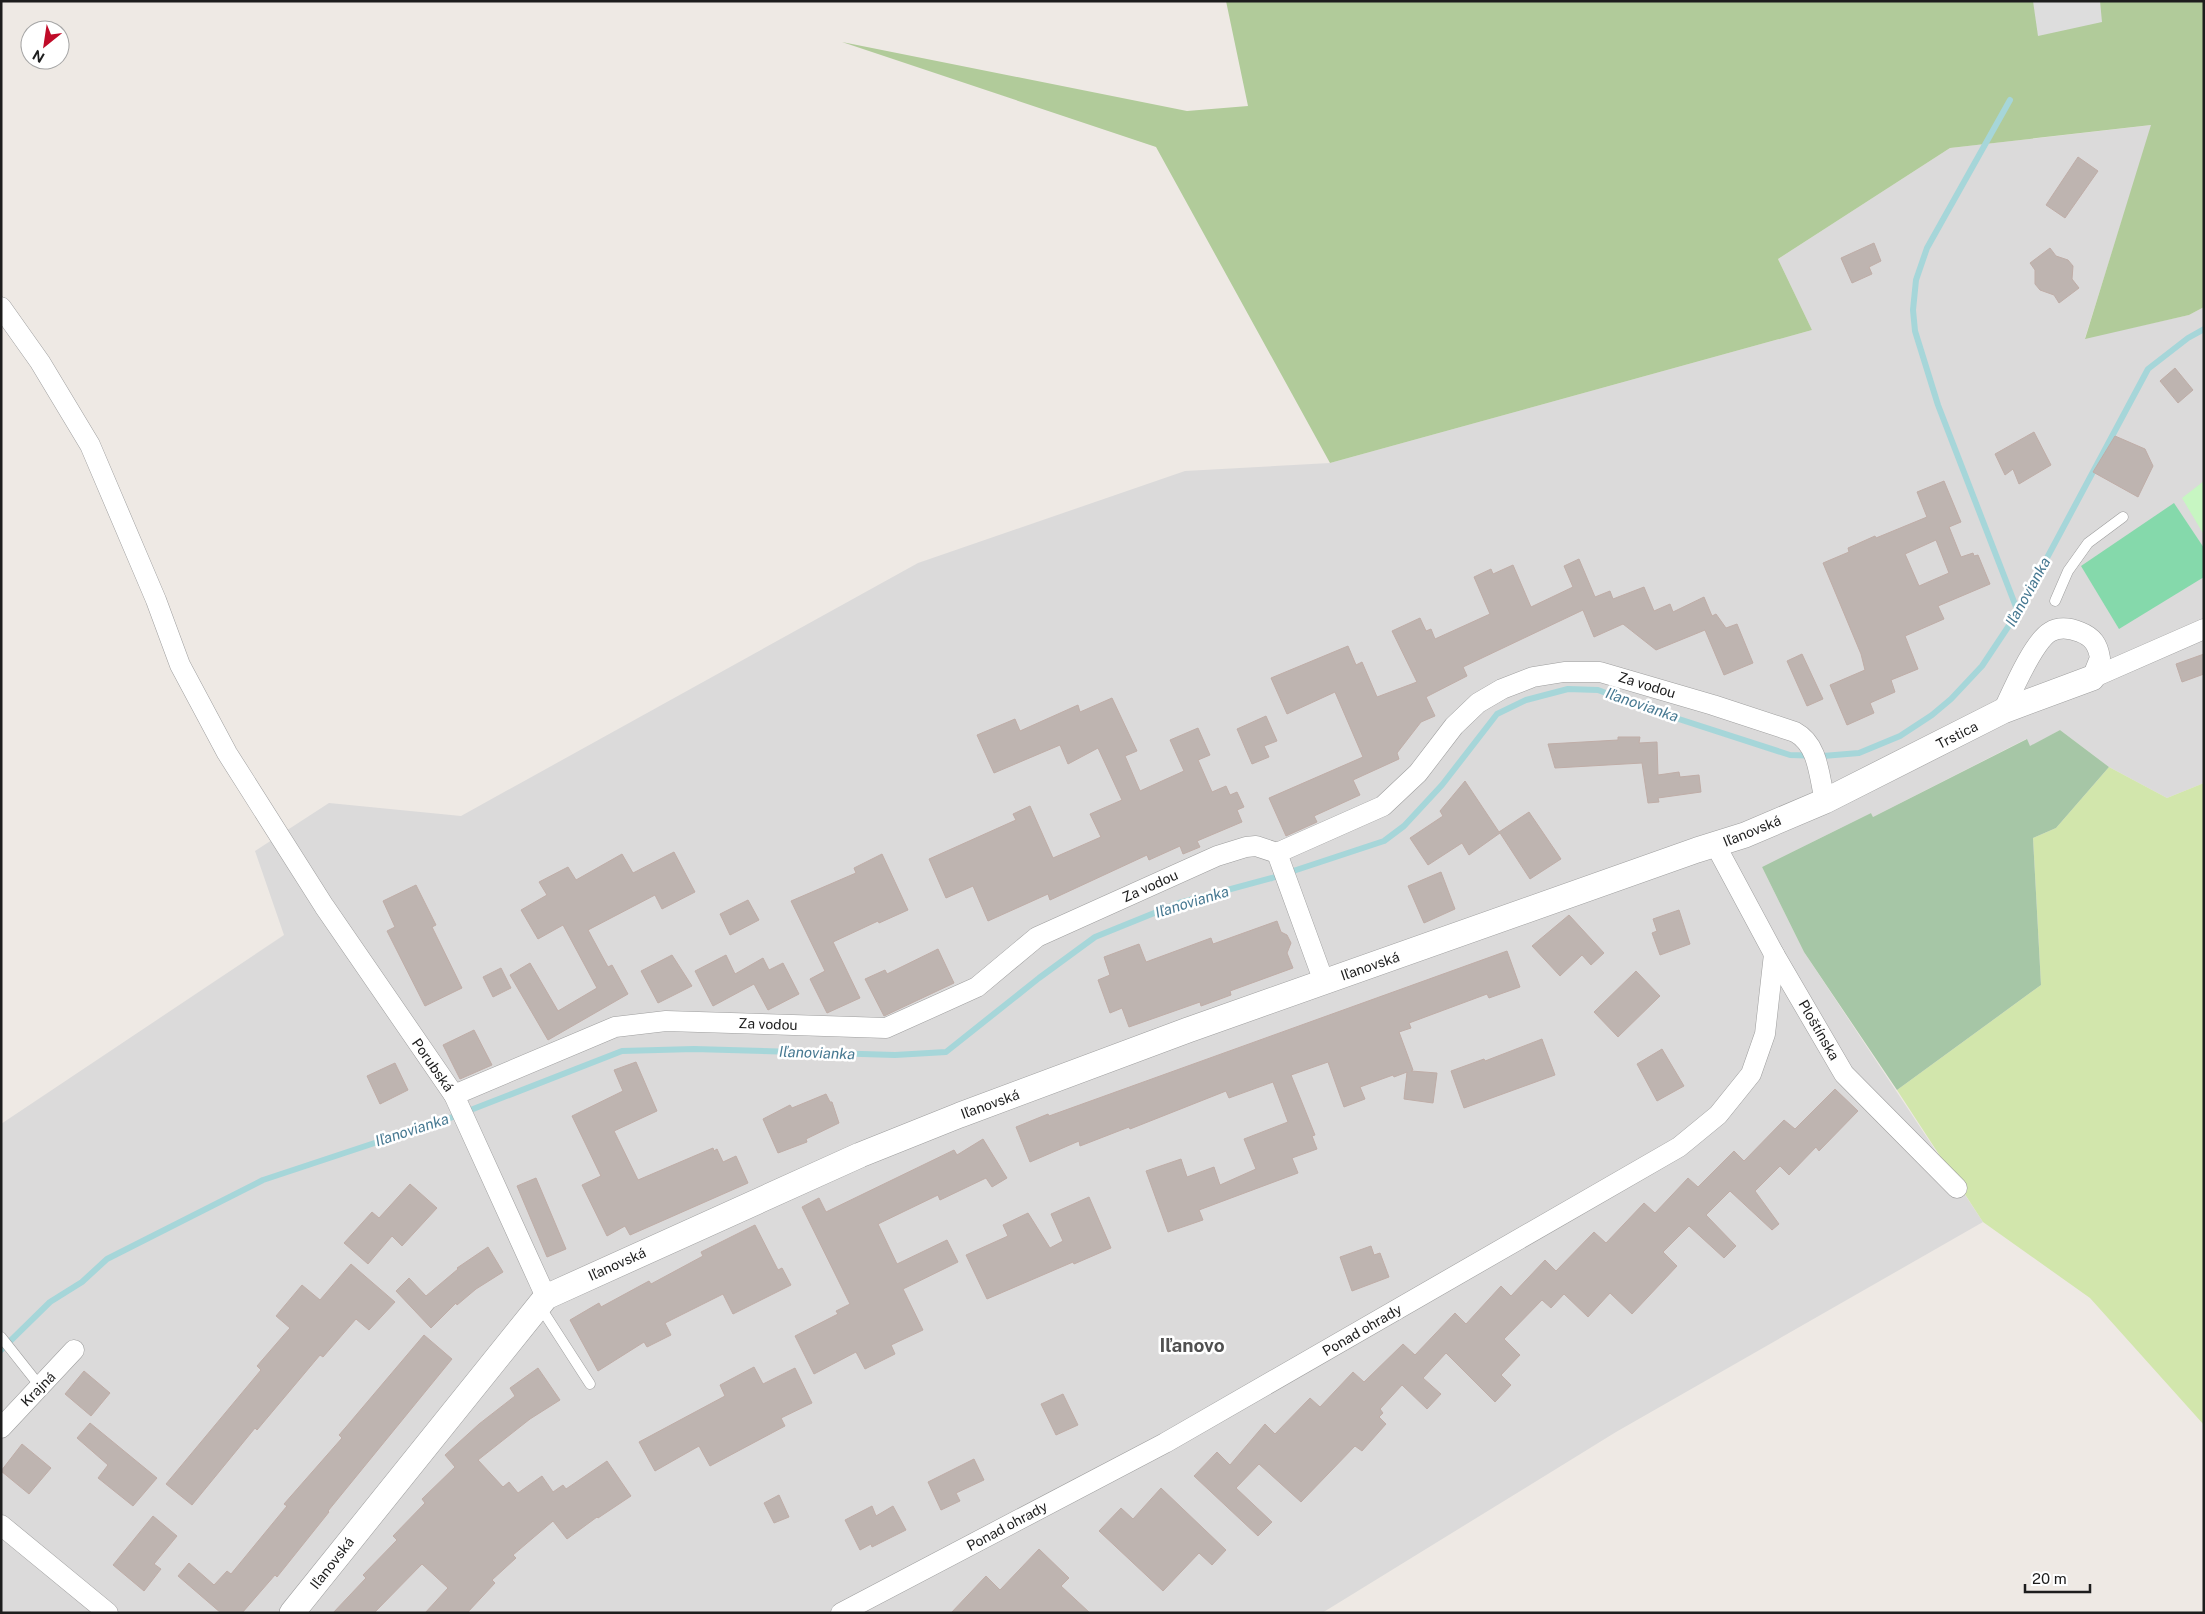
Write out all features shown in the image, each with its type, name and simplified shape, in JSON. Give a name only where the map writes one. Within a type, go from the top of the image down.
[{"type":"street","name":"Porubská","points":[[1,307],[40,362],[90,445],[152,591],[180,665],[228,753],[338,926],[456,1099],[542,1301]]},
{"type":"street","points":[[2003,712],[2040,640],[2049,632],[2057,629],[2072,629],[2093,640],[2100,658],[2092,678]]},
{"type":"street","points":[[2092,678],[2204,629]]},
{"type":"street","name":"Za vodou","points":[[456,1099],[615,1027],[666,1021],[886,1028],[977,987],[1037,937],[1217,856],[1246,847],[1256,846],[1279,856],[1383,806],[1418,773],[1454,726],[1478,703],[1502,689],[1533,677],[1582,671],[1600,672],[1795,732],[1812,746],[1825,801]]},
{"type":"street","name":"Trstica","points":[[1825,801],[2003,712],[2092,678]]},
{"type":"street","name":"Iľanovská","points":[[292,1613],[542,1301],[902,1138],[1188,1030],[1697,850],[1716,846],[1825,801]]},
{"type":"street","name":"Ploštínska","points":[[1716,846],[1774,954],[1844,1074],[1957,1188]]},
{"type":"street","points":[[1279,856],[1324,982]]},
{"type":"street","name":"Ponad ohrady","points":[[841,1613],[1165,1443],[1679,1147],[1718,1115],[1751,1074],[1765,1034],[1774,954]]},
{"type":"street","name":"Krajná","points":[[1,1428],[39,1385],[58,1369],[74,1350]]},
{"type":"street","points":[[1,1525],[108,1613]]},
{"type":"lane","points":[[2055,601],[2068,571],[2088,543],[2123,518]]},
{"type":"lane","points":[[542,1301],[590,1384]]},
{"type":"lane","points":[[1,1337],[39,1385]]},
{"type":"shaded area","points":[[2033,1],[2100,1],[2102,22],[2038,36]]},
{"type":"shaded area","points":[[2152,125],[2085,338],[2189,315],[2204,307],[2204,783],[2167,798],[2109,767],[2060,730],[2030,747],[2026,739],[1873,817],[1871,813],[1762,867],[1804,952],[1983,1222],[1616,1432],[1322,1613],[1,1613],[1,1124],[284,935],[255,851],[329,803],[461,816],[918,563],[1185,471],[1330,463],[1812,330],[1778,259],[1950,148]]},
{"type":"green space","points":[[1226,1],[2204,1],[2204,307],[2189,315],[2085,339],[2151,125],[1950,148],[1778,259],[1812,330],[1330,463],[1156,147],[842,42],[1187,111],[1248,106]]},
{"type":"green space","points":[[2204,481],[2204,535],[2182,498]]},
{"type":"green space","points":[[2174,503],[2204,548],[2204,577],[2119,629],[2081,566]]},
{"type":"green space","points":[[2060,730],[2109,767],[2056,828],[2033,838],[2041,985],[1897,1090],[1804,952],[1762,867],[1871,813],[1873,817],[2027,739],[2030,746]]},
{"type":"green space","points":[[2109,767],[2167,798],[2204,783],[2204,1425],[2090,1298],[1983,1222],[1897,1090],[2041,985],[2033,838],[2056,828]]},
{"type":"building","points":[[2078,157],[2098,171],[2065,218],[2046,205]]},
{"type":"building","points":[[1874,243],[1881,261],[1869,267],[1872,274],[1852,283],[1841,258]]},
{"type":"building","points":[[2050,248],[2056,256],[2068,260],[2073,266],[2072,279],[2079,288],[2059,303],[2054,295],[2040,290],[2035,284],[2035,270],[2030,263]]},
{"type":"building","points":[[2175,368],[2193,390],[2178,403],[2160,381]]},
{"type":"building","points":[[2034,432],[2051,465],[2019,484],[2013,469],[2005,475],[1995,454]]},
{"type":"building","points":[[2115,436],[2145,449],[2153,466],[2138,497],[2093,472]]},
{"type":"building","points":[[1944,481],[1961,522],[1949,527],[1961,557],[1973,553],[1974,556],[1978,555],[1990,584],[1938,606],[1944,619],[1905,636],[1918,669],[1891,680],[1895,692],[1870,703],[1874,713],[1847,725],[1830,685],[1865,670],[1861,654],[1823,563],[1849,552],[1848,548],[1875,536],[1876,538],[1927,517],[1917,492]],"holes":[[[1936,540],[1949,573],[1919,586],[1905,554]]]},
{"type":"building","points":[[1579,559],[1595,597],[1610,591],[1613,599],[1644,587],[1654,611],[1670,604],[1673,612],[1704,597],[1712,616],[1716,614],[1726,628],[1737,624],[1753,663],[1724,675],[1705,630],[1656,650],[1623,624],[1594,637],[1583,610],[1463,667],[1467,676],[1426,697],[1435,716],[1421,722],[1397,753],[1399,759],[1353,780],[1360,795],[1314,816],[1317,822],[1286,836],[1269,798],[1363,757],[1335,692],[1287,714],[1271,678],[1348,646],[1356,665],[1362,662],[1377,697],[1417,682],[1392,631],[1420,618],[1426,631],[1431,629],[1435,639],[1490,614],[1474,577],[1491,569],[1493,574],[1513,565],[1531,607],[1573,587],[1564,566]]},
{"type":"building","points":[[1802,654],[1823,699],[1807,706],[1787,661]]},
{"type":"building","points":[[2204,654],[2204,674],[2182,682],[2176,664]]},
{"type":"building","points":[[1112,698],[1137,751],[1125,756],[1140,791],[1184,771],[1170,740],[1198,728],[1210,755],[1198,760],[1212,792],[1226,786],[1230,795],[1237,792],[1244,807],[1237,810],[1242,822],[1197,841],[1200,847],[1183,854],[1180,846],[1149,860],[1147,855],[1050,900],[1048,894],[988,921],[973,886],[946,898],[929,859],[1016,820],[1013,814],[1030,806],[1053,858],[1101,837],[1090,814],[1122,800],[1098,748],[1068,764],[1060,745],[994,773],[977,735],[1015,719],[1020,731],[1078,705],[1080,712]]},
{"type":"building","points":[[1266,716],[1277,741],[1264,746],[1269,757],[1252,764],[1237,729]]},
{"type":"building","points":[[1618,737],[1640,737],[1639,743],[1657,742],[1658,775],[1679,772],[1680,777],[1699,775],[1701,792],[1658,798],[1659,802],[1648,803],[1642,763],[1555,768],[1548,744],[1618,740]]},
{"type":"building","points":[[1465,781],[1499,832],[1529,812],[1561,859],[1530,879],[1500,833],[1469,855],[1462,843],[1428,865],[1410,838],[1443,816],[1440,811]]},
{"type":"building","points":[[674,852],[695,892],[662,909],[655,895],[588,930],[608,967],[612,965],[628,994],[548,1040],[510,975],[530,963],[558,1011],[597,988],[563,925],[538,939],[521,910],[547,895],[539,882],[568,867],[576,880],[622,854],[633,873]]},
{"type":"building","points":[[882,854],[908,910],[879,923],[878,921],[833,942],[860,998],[827,1013],[810,979],[825,971],[791,901],[856,873],[854,868]]},
{"type":"building","points":[[1441,872],[1455,909],[1424,923],[1408,886]]},
{"type":"building","points":[[416,885],[436,925],[432,927],[462,988],[425,1006],[387,931],[395,927],[383,901]]},
{"type":"building","points":[[748,900],[759,920],[730,935],[720,914]]},
{"type":"building","points":[[1679,910],[1690,944],[1660,955],[1652,933],[1657,931],[1653,919]]},
{"type":"building","points":[[1569,915],[1604,953],[1591,965],[1582,955],[1560,976],[1532,946]]},
{"type":"building","points":[[1277,921],[1281,932],[1287,935],[1291,943],[1287,953],[1293,968],[1230,991],[1231,995],[1201,1006],[1200,1002],[1129,1027],[1122,1008],[1110,1013],[1098,980],[1110,975],[1104,957],[1139,944],[1146,962],[1211,938],[1213,944]]},
{"type":"building","points":[[938,949],[954,983],[884,1016],[865,979],[885,970],[887,974]]},
{"type":"building","points":[[1507,951],[1520,987],[1489,998],[1487,994],[1409,1023],[1411,1028],[1399,1032],[1413,1070],[1411,1071],[1437,1073],[1433,1103],[1404,1099],[1407,1072],[1360,1087],[1365,1099],[1344,1107],[1328,1062],[1291,1075],[1315,1135],[1312,1136],[1317,1149],[1292,1158],[1298,1173],[1199,1210],[1203,1220],[1168,1232],[1146,1171],[1181,1159],[1187,1177],[1214,1167],[1220,1185],[1256,1169],[1244,1139],[1288,1122],[1273,1082],[1229,1098],[1226,1091],[1130,1129],[1129,1127],[1080,1146],[1079,1141],[1030,1162],[1016,1127],[1048,1114],[1049,1116]]},
{"type":"building","points":[[672,955],[692,986],[658,1003],[641,971]]},
{"type":"building","points":[[726,955],[735,974],[763,958],[769,970],[783,963],[799,994],[768,1010],[754,984],[713,1006],[695,971]]},
{"type":"building","points":[[501,968],[511,988],[493,997],[483,977]]},
{"type":"building","points":[[1636,971],[1660,996],[1618,1037],[1594,1012]]},
{"type":"building","points":[[474,1030],[492,1065],[460,1079],[443,1045]]},
{"type":"building","points":[[1542,1039],[1555,1075],[1464,1108],[1451,1071],[1484,1059],[1485,1061]]},
{"type":"building","points":[[1662,1049],[1684,1086],[1657,1101],[1637,1064]]},
{"type":"building","points":[[636,1062],[657,1111],[614,1131],[638,1180],[713,1148],[714,1151],[717,1149],[723,1162],[736,1156],[748,1183],[630,1235],[625,1226],[607,1236],[582,1185],[601,1176],[572,1116],[623,1091],[614,1070]]},
{"type":"building","points":[[395,1063],[408,1090],[380,1104],[367,1076]]},
{"type":"building","points":[[1835,1089],[1858,1111],[1819,1151],[1816,1147],[1789,1175],[1780,1166],[1755,1191],[1779,1224],[1772,1230],[1730,1191],[1706,1215],[1736,1246],[1724,1258],[1689,1226],[1663,1252],[1677,1266],[1632,1314],[1610,1293],[1588,1317],[1564,1294],[1551,1308],[1542,1300],[1504,1339],[1520,1355],[1501,1375],[1511,1385],[1495,1402],[1446,1353],[1423,1378],[1441,1394],[1427,1409],[1402,1385],[1380,1409],[1383,1413],[1379,1417],[1386,1424],[1362,1451],[1355,1446],[1301,1502],[1259,1464],[1236,1488],[1272,1522],[1258,1536],[1194,1476],[1217,1452],[1230,1465],[1265,1424],[1275,1434],[1310,1398],[1320,1407],[1353,1372],[1364,1382],[1403,1344],[1415,1355],[1455,1313],[1466,1324],[1501,1286],[1511,1296],[1545,1260],[1556,1271],[1594,1232],[1606,1243],[1644,1203],[1655,1213],[1688,1178],[1698,1187],[1734,1151],[1744,1161],[1784,1120],[1795,1129]]},
{"type":"building","points":[[826,1094],[830,1102],[832,1102],[839,1123],[806,1139],[807,1142],[778,1153],[763,1119],[790,1105],[792,1108]]},
{"type":"building","points":[[983,1139],[1007,1178],[992,1187],[986,1178],[940,1200],[938,1195],[878,1224],[897,1264],[947,1240],[958,1262],[903,1289],[923,1330],[891,1345],[895,1354],[865,1369],[856,1352],[814,1374],[795,1336],[838,1314],[836,1311],[850,1304],[802,1207],[819,1198],[826,1212],[954,1150],[957,1155]]},
{"type":"building","points":[[536,1178],[566,1249],[547,1257],[517,1186]]},
{"type":"building","points":[[410,1184],[437,1208],[402,1246],[392,1236],[368,1264],[344,1243],[372,1212],[379,1218]]},
{"type":"building","points":[[1089,1197],[1111,1248],[1074,1264],[1073,1262],[987,1299],[966,1255],[1008,1236],[1003,1225],[1028,1213],[1050,1248],[1063,1241],[1051,1214]]},
{"type":"building","points":[[755,1225],[778,1270],[782,1268],[791,1285],[733,1314],[723,1294],[665,1323],[671,1335],[647,1347],[644,1342],[598,1371],[570,1320],[599,1303],[601,1307],[649,1281],[651,1284],[703,1256],[701,1252]]},
{"type":"building","points":[[1371,1246],[1374,1255],[1380,1253],[1389,1277],[1352,1291],[1340,1257]]},
{"type":"building","points":[[488,1247],[503,1272],[476,1289],[457,1305],[456,1303],[431,1328],[396,1291],[409,1278],[426,1296],[457,1268]]},
{"type":"building","points":[[351,1264],[395,1302],[369,1330],[356,1319],[323,1357],[320,1355],[257,1430],[255,1428],[192,1505],[166,1484],[261,1370],[257,1366],[290,1328],[276,1316],[302,1285],[320,1300]]},
{"type":"building","points":[[424,1335],[452,1359],[328,1511],[277,1577],[275,1575],[242,1613],[221,1613],[178,1576],[189,1563],[214,1585],[227,1571],[231,1574],[287,1506],[284,1504],[342,1438],[339,1435]]},
{"type":"building","points":[[754,1367],[763,1384],[795,1368],[812,1403],[781,1418],[785,1426],[710,1466],[699,1446],[655,1471],[639,1442],[725,1396],[720,1385]]},
{"type":"building","points":[[538,1368],[560,1400],[530,1419],[478,1460],[503,1487],[509,1482],[518,1493],[542,1476],[553,1492],[563,1485],[566,1489],[607,1461],[631,1496],[597,1517],[567,1539],[553,1521],[513,1555],[516,1558],[492,1580],[495,1583],[467,1613],[425,1613],[448,1588],[422,1564],[374,1613],[333,1613],[366,1578],[363,1575],[397,1540],[393,1536],[425,1503],[422,1499],[455,1467],[445,1455],[479,1424],[515,1396],[510,1388]]},
{"type":"building","points":[[84,1371],[110,1393],[91,1416],[65,1394]]},
{"type":"building","points":[[1063,1394],[1078,1425],[1056,1435],[1041,1404]]},
{"type":"building","points":[[90,1423],[157,1478],[133,1506],[98,1478],[108,1465],[77,1438]]},
{"type":"building","points":[[22,1444],[51,1468],[29,1494],[1,1471]]},
{"type":"building","points":[[974,1459],[984,1480],[956,1493],[960,1501],[941,1510],[928,1482]]},
{"type":"building","points":[[1161,1488],[1226,1550],[1212,1565],[1199,1553],[1163,1591],[1099,1531],[1121,1508],[1133,1519]]},
{"type":"building","points":[[779,1495],[789,1517],[774,1523],[764,1503]]},
{"type":"building","points":[[872,1506],[876,1516],[893,1506],[906,1530],[872,1547],[871,1544],[860,1550],[845,1520]]},
{"type":"building","points":[[153,1516],[177,1536],[154,1564],[161,1569],[144,1591],[113,1565]]},
{"type":"building","points":[[1039,1549],[1069,1578],[1061,1586],[1090,1613],[951,1613],[986,1576],[1000,1590]]},
{"type":"waterway","points":[[2010,100],[1927,248],[1916,280],[1913,310],[1915,331],[1938,405],[2018,612]]},
{"type":"waterway","name":"Iľanovianka","points":[[1,1350],[50,1302],[82,1282],[107,1259],[263,1180],[450,1118],[622,1051],[694,1049],[895,1055],[946,1052],[1039,978],[1095,937],[1179,903],[1272,878],[1384,841],[1404,826],[1442,785],[1497,714],[1526,700],[1568,689],[1598,690],[1654,711],[1790,755],[1823,756],[1859,753],[1900,736],[1932,715],[1951,699],[1982,666],[2018,612],[2148,369],[2188,338],[2204,329]]},
{"type":"district","name":"Iľanovo","points":[[1192,1345]]}]
